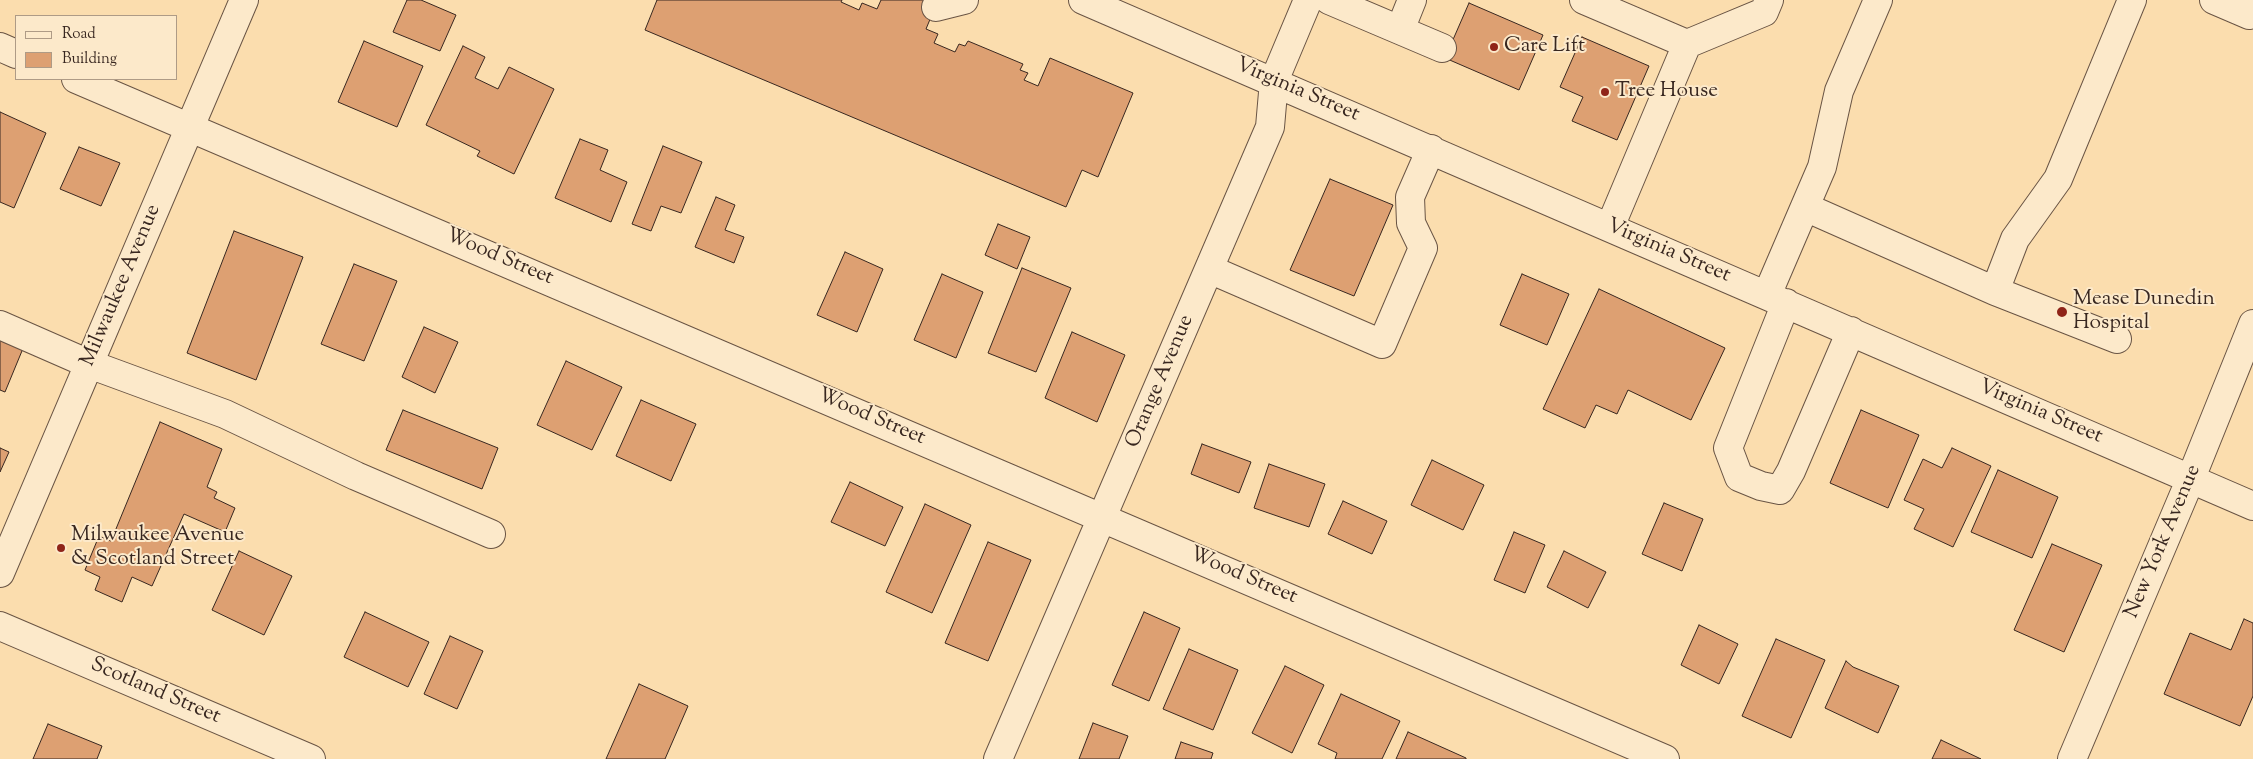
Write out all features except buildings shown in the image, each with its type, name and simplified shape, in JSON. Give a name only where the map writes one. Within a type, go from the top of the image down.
[{"type":"street","name":"Milwaukee Avenue","points":[[0,573],[244,0]]},
{"type":"street","points":[[936,7],[964,0]]},
{"type":"street","name":"Virginia Street","points":[[1083,0],[2253,506]]},
{"type":"street","points":[[1400,30],[1412,0]]},
{"type":"street","points":[[1584,0],[1687,44]]},
{"type":"street","points":[[1610,227],[1687,44],[1764,12],[1769,0]]},
{"type":"street","points":[[1851,331],[1780,490],[1762,486],[1739,477],[1728,448],[1805,207],[1822,167],[1839,91],[1878,0]]},
{"type":"street","points":[[1995,291],[2015,239],[2058,180],[2132,0]]},
{"type":"street","points":[[2214,0],[2249,15],[2253,6]]},
{"type":"street","points":[[1309,1],[1400,30],[1442,48]]},
{"type":"street","name":"Orange Avenue","points":[[1007,756],[1103,517],[1270,127],[1274,81],[1309,1]]},
{"type":"street","points":[[0,47],[15,54]]},
{"type":"street","name":"Wood Street","points":[[78,80],[190,126],[1665,759]]},
{"type":"street","points":[[1209,269],[1382,344],[1423,248],[1412,223],[1410,197],[1431,149]]},
{"type":"street","points":[[1805,207],[1995,291],[2117,339]]},
{"type":"street","name":"New York Avenue","points":[[2072,759],[2191,478],[2253,324]]},
{"type":"street","points":[[0,325],[89,364],[225,414],[356,476],[491,534]]},
{"type":"street","name":"Scotland Street","points":[[0,626],[310,759]]},
{"type":"place","name":"Care Lift","points":[[1494,47]]},
{"type":"place","name":"Tree House","points":[[1605,92]]},
{"type":"place","name":"Mease Dunedin Hospital","points":[[2062,312]]},
{"type":"place","name":"Milwaukee Avenue & Scotland Street","points":[[61,548]]}]
